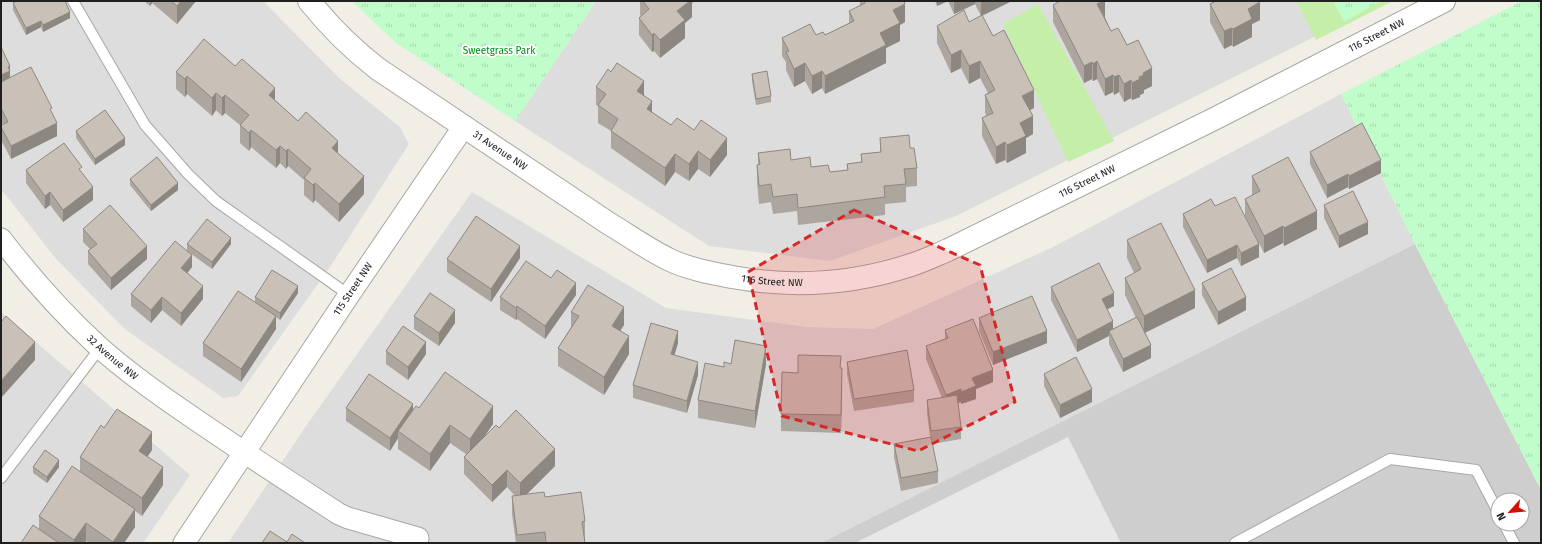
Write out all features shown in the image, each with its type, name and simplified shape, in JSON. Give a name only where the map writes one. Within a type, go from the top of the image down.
[{"type":"street","name":"31 Avenue NW","points":[[309,1],[325,21],[356,52],[378,69],[640,243],[671,260],[710,273]]},
{"type":"street","name":"116 Street NW","points":[[710,273],[756,281],[798,284],[842,281],[912,265],[987,232],[1444,1]]},
{"type":"street","name":"115 Street NW","points":[[184,543],[349,295],[464,126]]},
{"type":"street","name":"32 Avenue NW","points":[[1,239],[46,294],[100,348],[140,380],[244,454]]},
{"type":"street","points":[[244,454],[338,514],[418,538]]},
{"type":"lane","points":[[73,1],[145,125],[188,174],[216,201],[349,295]]},
{"type":"lane","points":[[1,478],[100,348]]},
{"type":"lane","points":[[1235,543],[1390,459],[1476,470],[1490,497]]},
{"type":"lane","points":[[1508,532],[1514,543]]},
{"type":"highlighted area","points":[[854,210],[980,265],[1015,402],[918,451],[782,416],[748,272]]},
{"type":"shaded area","points":[[1,1],[263,1],[339,78],[400,127],[409,144],[330,267],[238,396],[223,398],[126,330],[57,260],[1,189]]},
{"type":"shaded area","points":[[596,1],[1333,1],[1344,22],[956,216],[830,261],[709,246],[515,121]]},
{"type":"shaded area","points":[[1341,94],[1415,244],[821,543],[228,543],[306,426],[472,192],[666,308],[807,327],[873,329],[1053,247]]},
{"type":"shaded area","points":[[1415,244],[1541,490],[1541,543],[821,543]]},
{"type":"shaded area","points":[[1,312],[190,475],[143,543],[1,543]]},
{"type":"shaded area","points":[[1068,437],[1121,543],[855,543]]},
{"type":"green space","name":"Sweetgrass Park","points":[[352,1],[596,1],[515,121],[396,43]]},
{"type":"green space","points":[[1296,1],[1393,1],[1316,40]]},
{"type":"green space","points":[[1333,1],[1381,1],[1344,22]]},
{"type":"green space","points":[[1522,1],[1541,1],[1541,490],[1415,244],[1341,94]]},
{"type":"green space","points":[[1038,4],[1114,141],[1068,162],[1003,24]]},
{"type":"building","points":[[17,1],[65,1],[70,12],[43,25],[41,21],[26,28],[13,3]]},
{"type":"building","points":[[171,1],[181,1],[177,6]]},
{"type":"building","points":[[643,1],[690,1],[677,11],[685,20],[660,40],[654,33],[652,35],[639,18],[649,9]]},
{"type":"building","points":[[865,1],[904,1],[905,4],[893,10],[900,23],[880,33],[886,45],[825,76],[822,71],[812,76],[805,63],[794,69],[786,52],[789,51],[782,38],[810,24],[816,35],[823,32],[825,35],[854,21],[849,11],[865,3]]},
{"type":"building","points":[[1060,1],[1103,1],[1097,4],[1111,31],[1118,28],[1127,45],[1138,40],[1152,68],[1143,73],[1144,75],[1139,77],[1140,79],[1132,83],[1131,80],[1124,84],[1119,75],[1114,77],[1113,75],[1105,79],[1097,61],[1093,64],[1092,62],[1084,66],[1053,5]]},
{"type":"building","points":[[1216,1],[1260,2],[1248,9],[1252,19],[1233,29],[1224,31],[1210,4]]},
{"type":"building","points":[[964,10],[969,22],[982,15],[993,36],[1004,30],[1034,90],[1022,96],[1033,116],[1020,123],[1026,136],[1007,145],[1005,142],[996,147],[982,118],[993,113],[985,95],[995,90],[980,61],[969,66],[961,50],[951,55],[937,26]]},
{"type":"building","points":[[204,39],[235,66],[242,59],[275,88],[269,95],[298,121],[306,112],[338,141],[332,148],[364,176],[339,204],[315,183],[313,185],[304,178],[311,169],[288,149],[286,151],[280,146],[276,150],[251,130],[249,133],[240,125],[249,115],[225,95],[222,98],[216,93],[212,98],[187,76],[185,79],[176,72]]},
{"type":"building","points":[[1,47],[10,66],[8,67],[10,71],[1,75]]},
{"type":"building","points":[[617,63],[644,81],[637,91],[652,101],[647,109],[671,125],[677,118],[694,130],[701,120],[727,138],[710,160],[698,151],[689,164],[675,154],[665,168],[611,131],[618,119],[598,105],[606,94],[596,87],[608,69],[611,72]]},
{"type":"building","points":[[31,67],[52,108],[50,109],[57,123],[11,146],[1,127],[1,125],[8,122],[1,108],[1,82]]},
{"type":"building","points":[[767,71],[771,96],[756,99],[752,74]]},
{"type":"building","points":[[105,110],[125,138],[95,159],[76,131]]},
{"type":"building","points":[[1362,123],[1381,160],[1327,185],[1310,152]]},
{"type":"building","points":[[909,135],[910,148],[914,148],[917,168],[904,169],[906,184],[884,186],[885,197],[798,208],[797,194],[773,197],[771,184],[759,186],[757,165],[760,164],[758,153],[790,149],[791,160],[810,157],[811,167],[828,165],[830,172],[848,170],[847,164],[862,162],[861,154],[881,152],[880,138]]},
{"type":"building","points":[[64,143],[82,167],[79,169],[93,187],[63,210],[50,192],[45,196],[26,170]]},
{"type":"building","points":[[157,157],[178,183],[151,205],[130,179]]},
{"type":"building","points":[[1288,157],[1317,211],[1284,228],[1283,226],[1264,236],[1245,199],[1260,191],[1252,176]]},
{"type":"building","points":[[1353,191],[1368,222],[1339,236],[1324,205]]},
{"type":"building","points":[[1235,197],[1259,244],[1241,253],[1237,245],[1207,260],[1183,214],[1211,199],[1215,206]]},
{"type":"building","points":[[110,205],[147,246],[111,278],[88,251],[97,244],[83,229]]},
{"type":"building","points":[[476,216],[520,246],[491,289],[447,259]]},
{"type":"building","points":[[207,219],[231,238],[212,262],[187,244]]},
{"type":"building","points":[[1161,223],[1195,290],[1144,316],[1125,278],[1141,269],[1127,240]]},
{"type":"building","points":[[175,241],[192,255],[181,268],[203,286],[181,313],[162,297],[151,310],[131,294]]},
{"type":"building","points":[[526,261],[551,278],[557,270],[576,283],[545,326],[517,306],[516,308],[500,297]]},
{"type":"building","points":[[1099,263],[1114,293],[1102,299],[1113,321],[1077,340],[1051,287]]},
{"type":"building","points":[[1231,268],[1246,297],[1218,312],[1202,283]]},
{"type":"building","points":[[272,270],[298,286],[280,313],[255,297]]},
{"type":"building","points":[[588,285],[624,307],[612,326],[629,336],[604,377],[558,348],[579,316],[571,312]]},
{"type":"building","points":[[238,291],[276,316],[241,369],[203,343]]},
{"type":"building","points":[[430,293],[455,310],[439,333],[414,316]]},
{"type":"building","points":[[1032,296],[1047,331],[993,352],[979,318]]},
{"type":"building","points":[[6,316],[35,342],[1,381],[1,322]]},
{"type":"building","points":[[1137,317],[1151,345],[1123,359],[1109,331]]},
{"type":"building","points":[[973,319],[993,370],[972,378],[976,386],[961,392],[961,389],[946,395],[926,346],[948,338],[945,330]]},
{"type":"building","points":[[651,323],[678,331],[671,354],[698,362],[687,401],[633,385]]},
{"type":"building","points":[[403,326],[426,342],[408,367],[386,351]]},
{"type":"building","points":[[735,340],[766,346],[755,411],[698,400],[705,363],[724,367],[724,362],[731,364]]},
{"type":"building","points":[[907,350],[914,390],[854,399],[847,362]]},
{"type":"building","points":[[798,355],[841,356],[841,415],[781,414],[782,372],[798,373]]},
{"type":"building","points":[[1076,357],[1092,389],[1060,405],[1044,374]]},
{"type":"building","points":[[445,372],[493,406],[470,439],[450,425],[430,454],[398,431],[416,406],[419,408]]},
{"type":"building","points":[[369,374],[413,404],[390,438],[346,408]]},
{"type":"building","points":[[957,395],[961,427],[931,431],[927,400]]},
{"type":"building","points":[[117,409],[152,432],[139,451],[163,467],[142,498],[80,457],[101,425],[104,428]]},
{"type":"building","points":[[516,410],[555,449],[520,483],[507,470],[492,485],[464,457],[496,425],[499,428]]},
{"type":"building","points":[[931,437],[938,471],[901,478],[894,444]]},
{"type":"building","points":[[45,450],[59,460],[47,477],[33,467]]},
{"type":"building","points":[[72,466],[135,509],[113,542],[86,523],[74,540],[39,516]]},
{"type":"building","points":[[544,492],[545,497],[581,492],[585,521],[582,522],[585,543],[546,543],[545,532],[517,535],[512,496]]},
{"type":"building","points":[[33,525],[59,543],[21,543]]},
{"type":"building","points":[[270,531],[287,542],[292,534],[305,543],[262,543]]}]
